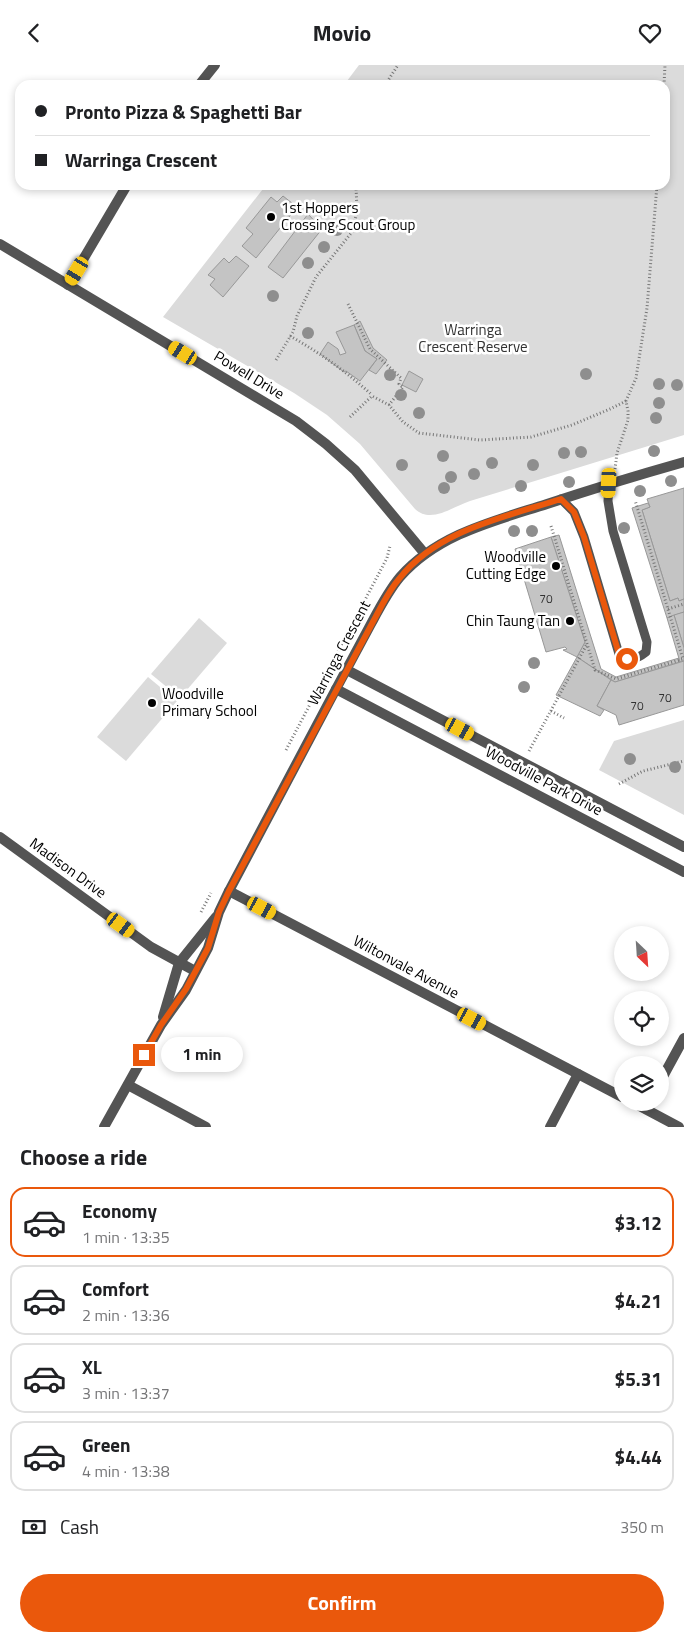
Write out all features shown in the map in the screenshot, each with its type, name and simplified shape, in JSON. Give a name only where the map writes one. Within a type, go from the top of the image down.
[{"type":"street","points":[[203,80],[215,65]]},
{"type":"street","points":[[68,285],[124,190]]},
{"type":"street","name":"Powell Drive","points":[[0,244],[296,421],[326,444],[355,471],[425,554]]},
{"type":"street","name":"Warringa Crescent","points":[[104,1127],[161,1025],[186,989],[212,940],[219,912],[229,891],[336,689],[382,605],[399,579],[425,554],[445,541],[468,530],[684,461]]},
{"type":"street","name":"Woodville Park Drive","points":[[347,669],[684,847]]},
{"type":"street","name":"Woodville Park Drive","points":[[336,689],[684,871]]},
{"type":"street","name":"Madison Drive","points":[[0,837],[151,947],[195,971]]},
{"type":"street","name":"Wiltonvale Avenue","points":[[229,891],[614,1093]]},
{"type":"street","name":"Warringa Crescent","points":[[161,1025],[179,963],[219,912]]},
{"type":"street","points":[[669,1066],[684,1038]]},
{"type":"street","points":[[550,1127],[578,1074]]},
{"type":"street","points":[[128,1085],[206,1127]]},
{"type":"street","points":[[656,1111],[679,1127]]},
{"type":"lane","points":[[561,499],[574,512],[584,537],[619,654],[627,659],[639,658],[646,652],[647,642],[613,531],[608,501],[611,483]]},
{"type":"path","points":[[388,80],[398,65]]},
{"type":"path","points":[[664,80],[665,65]]},
{"type":"path","points":[[276,360],[290,336],[316,277],[352,232],[357,212],[356,190]]},
{"type":"path","points":[[611,483],[617,453],[628,420],[626,401],[636,378],[647,308],[657,190]]},
{"type":"path","points":[[348,304],[370,349],[401,377],[399,384],[403,387],[388,405]]},
{"type":"path","points":[[290,336],[322,354],[372,395],[388,405],[402,422],[419,433],[480,440],[531,437],[572,425],[626,401]]},
{"type":"path","points":[[350,417],[372,395]]},
{"type":"path","points":[[284,755],[388,558],[390,546]]},
{"type":"path","points":[[668,609],[684,604]]},
{"type":"path","points":[[522,762],[536,740],[587,644]]},
{"type":"path","points":[[551,711],[564,718]]},
{"type":"path","points":[[619,784],[643,771],[684,761]]},
{"type":"path","points":[[200,914],[213,889]]},
{"type":"green space","name":"Warringa Crescent Reserve","points":[[359,65],[684,65],[684,435],[470,501],[442,513],[428,515],[415,509],[360,444],[327,415],[294,393],[163,317],[262,190],[670,190],[670,80],[348,80]]},
{"type":"green space","points":[[199,618],[227,643],[180,698],[151,674]]},
{"type":"green space","points":[[148,677],[177,701],[126,761],[97,737]]},
{"type":"green space","points":[[684,720],[684,815],[599,770],[614,741]]},
{"type":"building","name":"1st Hoppers Crossing Scout Group","points":[[283,196],[297,207],[256,258],[242,246],[253,234],[246,228],[271,197],[277,202]]},
{"type":"building","points":[[308,214],[322,229],[283,278],[268,267]]},
{"type":"building","points":[[236,256],[249,266],[223,297],[210,285],[215,279],[208,275],[224,258],[229,263]]},
{"type":"building","points":[[360,321],[373,348],[387,360],[376,374],[369,370],[377,359],[365,351],[354,325]]},
{"type":"building","points":[[354,325],[365,351],[377,359],[360,381],[320,354],[328,342],[338,349],[340,355],[346,353],[336,332]]},
{"type":"building","points":[[409,371],[423,379],[416,392],[402,385]]},
{"type":"building","points":[[684,488],[684,599],[679,601],[678,598],[670,601],[642,510],[650,507],[647,499]]},
{"type":"building","points":[[648,503],[650,507],[642,510],[670,601],[678,598],[679,601],[684,599],[684,612],[667,618],[632,508]]},
{"type":"building","points":[[559,535],[601,669],[616,677],[679,658],[680,662],[615,682],[577,657],[585,642],[551,537]]},
{"type":"building","points":[[551,537],[585,642],[577,657],[563,650],[567,649],[565,647],[546,652],[515,549]]},
{"type":"building","points":[[684,612],[684,648],[674,615]]},
{"type":"building","points":[[674,615],[684,648],[684,661],[680,662],[667,618]]},
{"type":"building","points":[[577,657],[611,680],[597,706],[604,710],[600,716],[556,695]]},
{"type":"building","points":[[684,661],[684,705],[619,725],[616,715],[597,706],[611,680],[615,682]]},
{"type":"place","name":"1st Hoppers Crossing Scout Group","points":[[271,217]]},
{"type":"place","name":"Woodville Cutting Edge","points":[[556,566]]},
{"type":"place","name":"Chin Taung Tan","points":[[570,621]]},
{"type":"place","name":"Woodville Primary School","points":[[152,703]]},
{"type":"route","points":[[144,1055],[161,1025],[186,989],[208,948],[219,912],[229,891],[382,605],[399,579],[425,554],[445,541],[468,530],[561,499],[574,512],[584,537],[619,654],[627,659]]}]
